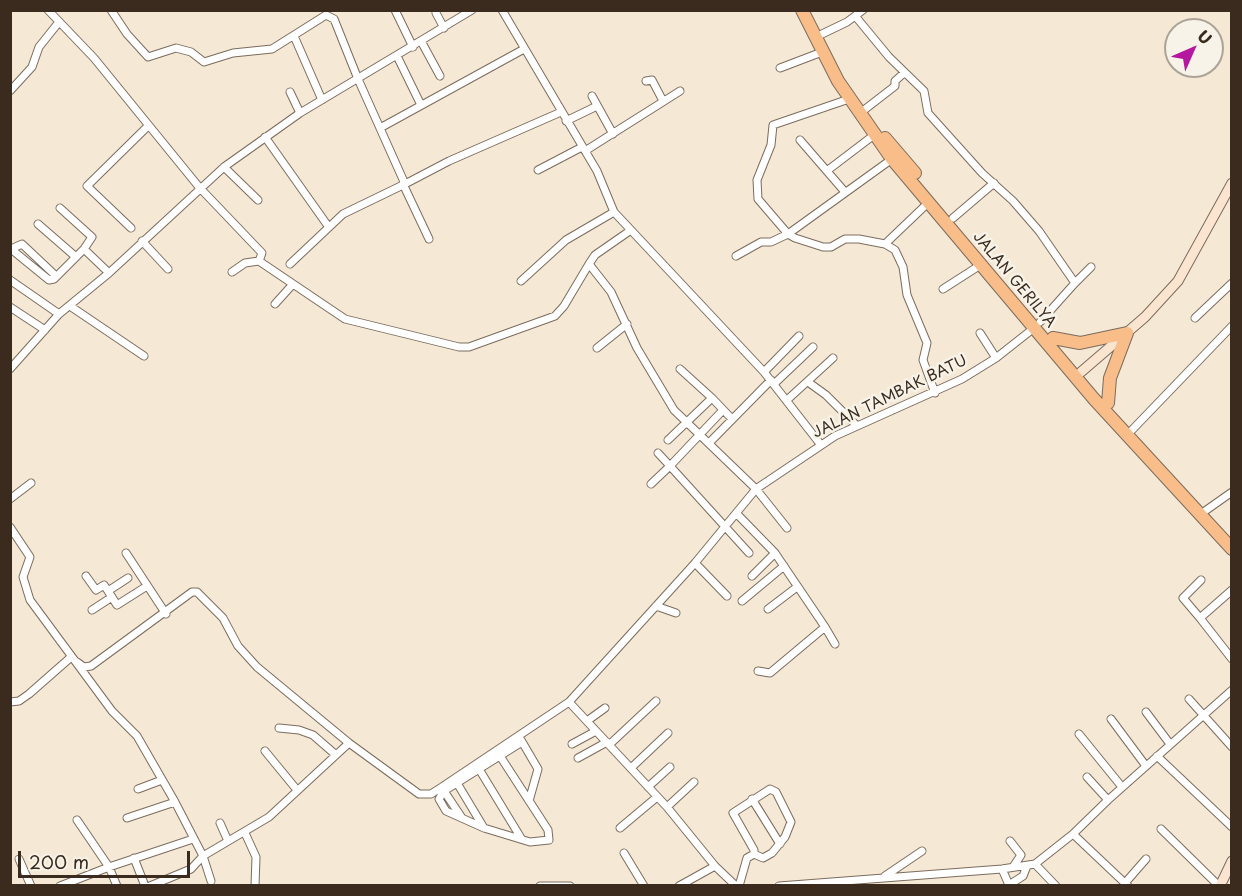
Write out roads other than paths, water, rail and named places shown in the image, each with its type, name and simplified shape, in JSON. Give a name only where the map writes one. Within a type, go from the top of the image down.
[{"type":"highway","name":"JALAN GERILYA","points":[[802,10],[822,52],[849,99],[874,135],[886,144],[892,159],[1232,549]]},
{"type":"highway","name":"JALAN GERILYA","points":[[810,10],[864,110],[886,144],[952,218],[1037,325],[1053,338],[1100,399],[1132,430],[1205,511],[1232,536]]},
{"type":"highway","points":[[1053,338],[1080,343],[1127,333]]},
{"type":"highway","points":[[1100,399],[1127,333]]},
{"type":"main road","points":[[1081,372],[1127,333],[1178,280],[1232,183]]},
{"type":"main road","points":[[1220,885],[1232,861]]},
{"type":"street","points":[[48,10],[94,58],[148,126],[261,259],[345,319],[459,347],[469,347],[555,316],[595,255],[630,229]]},
{"type":"street","points":[[111,10],[127,34],[150,58],[176,48],[191,52],[200,61],[212,61],[233,53],[267,50],[330,15],[334,19],[358,80],[429,239]]},
{"type":"street","points":[[395,10],[413,47]]},
{"type":"street","points":[[10,369],[59,314],[109,273],[224,167],[300,113],[472,10]]},
{"type":"street","points":[[502,10],[597,171],[614,212],[764,372],[821,445]]},
{"type":"street","points":[[822,34],[856,17],[863,10]]},
{"type":"street","points":[[436,13],[444,28]]},
{"type":"street","points":[[856,17],[904,72],[924,91],[928,113],[1039,231],[1075,283]]},
{"type":"street","points":[[10,91],[32,67],[39,46],[59,22]]},
{"type":"street","points":[[294,36],[322,100]]},
{"type":"street","points":[[422,42],[440,76]]},
{"type":"street","points":[[380,128],[524,49]]},
{"type":"street","points":[[780,68],[822,52]]},
{"type":"street","points":[[397,56],[421,105]]},
{"type":"street","points":[[864,110],[895,86],[895,81],[904,72]]},
{"type":"street","points":[[646,81],[652,80],[663,101]]},
{"type":"street","points":[[538,170],[614,134],[680,91]]},
{"type":"street","points":[[290,92],[300,113]]},
{"type":"street","points":[[592,96],[614,134]]},
{"type":"street","points":[[849,99],[773,124],[771,145],[758,180],[757,191],[765,210],[788,234],[824,248],[850,239],[885,244],[895,250],[903,267],[907,295],[927,343],[928,348],[923,357],[935,393]]},
{"type":"street","points":[[566,122],[595,107]]},
{"type":"street","points":[[290,264],[343,214],[449,160],[561,112]]},
{"type":"street","points":[[131,228],[87,186],[148,126]]},
{"type":"street","points":[[828,170],[874,135]]},
{"type":"street","points":[[265,137],[328,226]]},
{"type":"street","points":[[800,140],[845,192]]},
{"type":"street","points":[[736,256],[758,243],[771,242],[788,234],[892,159]]},
{"type":"street","points":[[224,167],[258,200]]},
{"type":"street","points":[[952,218],[994,183]]},
{"type":"street","points":[[885,244],[929,202]]},
{"type":"street","points":[[56,276],[21,244],[10,249],[42,277],[50,280],[56,276],[84,249],[92,237],[60,208]]},
{"type":"street","points":[[521,281],[566,240],[614,212]]},
{"type":"street","points":[[38,224],[76,257]]},
{"type":"street","points":[[142,241],[168,269]]},
{"type":"street","points":[[84,249],[109,273]]},
{"type":"street","points":[[232,272],[245,263],[261,259]]},
{"type":"street","points":[[589,264],[611,292],[637,348],[671,406],[756,489],[787,528]]},
{"type":"street","points":[[943,289],[982,264]]},
{"type":"street","name":"JALAN TAMBAK BATU","points":[[521,739],[569,702],[695,563],[756,489],[821,445],[856,425],[935,393],[996,358],[1037,325],[1091,267]]},
{"type":"street","points":[[10,280],[59,314]]},
{"type":"street","points":[[1195,318],[1232,283]]},
{"type":"street","points":[[275,304],[293,284]]},
{"type":"street","points":[[70,306],[144,356]]},
{"type":"street","points":[[10,307],[45,330]]},
{"type":"street","points":[[597,348],[627,324]]},
{"type":"street","points":[[1132,430],[1232,326]]},
{"type":"street","points":[[980,333],[996,358]]},
{"type":"street","points":[[764,372],[799,336]]},
{"type":"street","points":[[709,443],[772,382],[813,347]]},
{"type":"street","points":[[787,400],[833,358]]},
{"type":"street","points":[[680,369],[732,419]]},
{"type":"street","points":[[808,382],[826,394],[856,425]]},
{"type":"street","points":[[668,440],[711,398]]},
{"type":"street","points":[[651,484],[723,410]]},
{"type":"street","points":[[658,453],[749,553]]},
{"type":"street","points":[[10,499],[32,483]]},
{"type":"street","points":[[1205,511],[1232,492]]},
{"type":"street","points":[[737,514],[775,553],[835,644]]},
{"type":"street","points":[[10,527],[30,557],[23,577],[25,592],[70,658],[112,711],[139,740],[203,856],[212,881]]},
{"type":"street","points":[[126,553],[166,614]]},
{"type":"street","points":[[752,576],[775,553]]},
{"type":"street","points":[[695,563],[727,596]]},
{"type":"street","points":[[742,601],[784,566]]},
{"type":"street","points":[[86,576],[96,590],[104,585],[117,605],[147,586]]},
{"type":"street","points":[[92,610],[128,578]]},
{"type":"street","points":[[1201,580],[1183,598],[1232,659]]},
{"type":"street","points":[[768,609],[797,587]]},
{"type":"street","points":[[1200,618],[1232,590]]},
{"type":"street","points":[[70,658],[88,668],[166,614],[192,592],[197,592],[223,618],[236,643],[280,687],[349,743],[423,796],[431,794],[521,739]]},
{"type":"street","points":[[656,606],[676,612]]},
{"type":"street","points":[[758,671],[770,673],[825,627]]},
{"type":"street","points":[[10,702],[19,701],[29,694],[70,658]]},
{"type":"street","points":[[1002,869],[1008,885],[1023,876],[1031,865],[1074,834],[1108,800],[1232,690]]},
{"type":"street","points":[[1189,699],[1232,747]]},
{"type":"street","points":[[578,758],[608,743],[656,701]]},
{"type":"street","points":[[569,702],[668,807],[715,866],[737,885],[747,858],[754,854]]},
{"type":"street","points":[[587,721],[605,708]]},
{"type":"street","points":[[1146,712],[1170,744]]},
{"type":"street","points":[[1112,719],[1146,766]]},
{"type":"street","points":[[279,728],[299,730],[313,735],[336,755]]},
{"type":"street","points":[[572,744],[596,731]]},
{"type":"street","points":[[631,768],[668,733]]},
{"type":"street","points":[[1079,734],[1122,788]]},
{"type":"street","points":[[500,756],[550,837],[541,842],[484,828],[462,818],[444,791],[500,756],[521,739]]},
{"type":"street","points":[[521,739],[538,770],[529,801]]},
{"type":"street","points":[[150,885],[191,868],[203,856],[269,817],[349,743]]},
{"type":"street","points":[[265,751],[297,790]]},
{"type":"street","points":[[1157,756],[1232,827]]},
{"type":"street","points":[[648,788],[670,766]]},
{"type":"street","points":[[479,769],[521,838]]},
{"type":"street","points":[[1087,777],[1108,800]]},
{"type":"street","points":[[138,789],[162,780]]},
{"type":"street","points":[[668,807],[694,782]]},
{"type":"street","points":[[457,783],[484,828]]},
{"type":"street","points":[[770,789],[776,792],[790,820],[788,832],[780,844],[763,858],[754,854],[733,813],[770,789]]},
{"type":"street","points":[[620,828],[657,797]]},
{"type":"street","points":[[752,799],[780,844]]},
{"type":"street","points":[[127,818],[175,802]]},
{"type":"street","points":[[77,820],[109,867],[117,885]]},
{"type":"street","points":[[220,823],[228,841]]},
{"type":"street","points":[[1161,829],[1220,885]]},
{"type":"street","points":[[245,833],[256,857],[255,885]]},
{"type":"street","points":[[1074,834],[1127,884],[1146,859]]},
{"type":"street","points":[[60,885],[193,838]]},
{"type":"street","points":[[1010,841],[1021,855],[1013,867]]},
{"type":"street","points":[[882,878],[922,851]]},
{"type":"street","points":[[624,853],[644,885]]},
{"type":"street","points":[[134,858],[145,885]]},
{"type":"street","points":[[19,859],[31,885]]},
{"type":"street","points":[[779,885],[1031,865],[1056,885]]},
{"type":"street","points":[[679,885],[715,866]]},
{"type":"street","points":[[844,885],[858,879]]},
{"type":"street","points":[[540,885],[570,885]]}]
